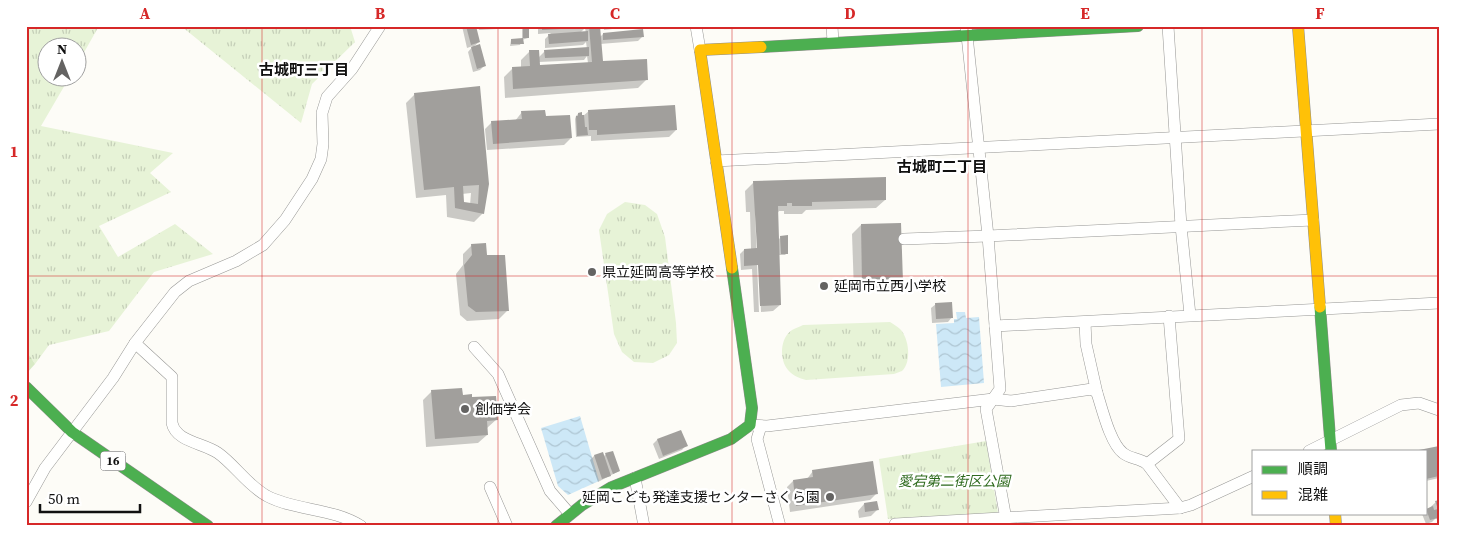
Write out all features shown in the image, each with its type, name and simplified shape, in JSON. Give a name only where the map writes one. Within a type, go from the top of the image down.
[{"type":"street","points":[[26,502],[45,468],[113,378],[134,343],[174,292],[189,281],[236,261],[263,245],[285,220],[307,186],[321,159],[323,144],[322,113],[327,97],[352,69],[380,26]]},
{"type":"street","points":[[696,26],[752,408],[780,526]]},
{"type":"street","points":[[832,26],[833,42]]},
{"type":"street","points":[[908,26],[910,38]]},
{"type":"street","points":[[700,50],[910,38],[966,31],[1138,26]]},
{"type":"street","points":[[1168,26],[1181,226],[1190,316]]},
{"type":"street","points":[[1298,26],[1330,446]]},
{"type":"street","points":[[966,31],[988,236],[1000,390],[986,408],[1006,519]]},
{"type":"street","points":[[716,161],[1439,124]]},
{"type":"street","points":[[904,239],[1313,220]]},
{"type":"street","points":[[995,326],[1439,303]]},
{"type":"street","points":[[1147,464],[1179,439],[1169,316]]},
{"type":"street","points":[[1086,322],[1086,344],[1097,393],[1115,443],[1121,452],[1131,458],[1142,460],[1147,464],[1180,508]]},
{"type":"street","points":[[134,343],[172,377],[172,423],[173,428],[182,437],[218,453],[251,485],[266,495],[283,502],[331,514],[361,526]]},
{"type":"street","points":[[474,347],[498,374],[550,490],[569,513]]},
{"type":"street","name":"16","points":[[26,387],[72,432],[191,521],[208,526]]},
{"type":"street","points":[[556,526],[569,513],[595,496],[731,439],[756,425],[993,399],[1011,401],[1092,389],[1097,393]]},
{"type":"street","points":[[1313,450],[1330,446],[1401,405],[1419,403],[1439,410]]},
{"type":"street","points":[[895,526],[895,524],[1180,508],[1191,505],[1252,477]]},
{"type":"street","points":[[635,478],[644,526]]},
{"type":"street","points":[[490,486],[507,526]]},
{"type":"green space","points":[[26,26],[99,26],[88,45],[88,38],[38,38],[38,88],[63,88],[41,126],[173,153],[150,173],[171,192],[99,226],[118,257],[175,224],[213,254],[154,272],[109,331],[49,345],[35,364],[26,350]]},
{"type":"green space","points":[[181,26],[350,26],[355,42],[312,84],[301,123]]},
{"type":"green space","points":[[625,202],[645,205],[657,214],[665,237],[677,343],[669,355],[653,363],[634,362],[622,352],[614,334],[599,230],[607,214]]},
{"type":"green space","points":[[890,322],[903,333],[908,350],[905,367],[902,371],[894,374],[806,380],[792,374],[783,360],[782,349],[785,338],[792,330],[803,325]]},
{"type":"green space","points":[[26,350],[35,364],[26,374]]},
{"type":"green space","name":"愛宕第二街区公園","points":[[986,441],[998,513],[888,519],[879,459]]},
{"type":"water","points":[[956,312],[965,312],[966,318],[979,317],[984,383],[941,387],[936,324],[954,323],[954,319],[957,319]]},
{"type":"water","points":[[580,416],[599,481],[568,495],[558,486],[541,428]]},
{"type":"building","points":[[466,26],[476,26],[480,42],[471,45]]},
{"type":"building","points":[[523,26],[529,26],[529,38],[523,38]]},
{"type":"building","points":[[542,26],[580,26],[580,28],[542,30]]},
{"type":"building","points":[[589,26],[600,26],[603,61],[647,59],[648,80],[513,89],[512,67],[530,66],[529,50],[539,50],[540,65],[592,62]]},
{"type":"building","points":[[643,29],[644,37],[603,40],[603,33]]},
{"type":"building","points":[[588,31],[588,41],[549,44],[548,34]]},
{"type":"building","points":[[523,38],[524,44],[511,44],[511,39]]},
{"type":"building","points":[[480,44],[486,66],[477,69],[471,47]]},
{"type":"building","points":[[589,47],[589,56],[545,58],[544,50]]},
{"type":"building","points":[[480,86],[489,184],[484,214],[455,208],[454,187],[424,190],[414,93]],"holes":[[[479,185],[478,204],[464,202],[463,186]]]},
{"type":"building","points":[[675,105],[677,130],[597,135],[597,130],[589,130],[588,110]]},
{"type":"building","points":[[545,110],[546,116],[570,115],[572,138],[493,144],[491,121],[522,119],[521,111]]},
{"type":"building","points":[[582,112],[588,135],[577,136],[576,116]]},
{"type":"building","points":[[886,177],[886,200],[812,202],[812,206],[792,206],[792,203],[787,203],[787,206],[778,206],[781,305],[760,306],[758,265],[744,266],[744,249],[757,248],[753,181]]},
{"type":"building","points":[[901,223],[903,282],[862,283],[861,224]]},
{"type":"building","points":[[788,235],[788,254],[781,254],[780,236]]},
{"type":"building","points":[[486,243],[487,255],[505,255],[509,311],[476,312],[468,306],[464,265],[472,255],[471,244]]},
{"type":"building","points":[[952,302],[953,318],[936,319],[935,303]]},
{"type":"building","name":"創価学会","points":[[462,388],[463,395],[472,394],[472,397],[496,396],[498,420],[487,421],[488,435],[435,439],[431,390]]},
{"type":"building","points":[[681,430],[688,446],[663,456],[657,439]]},
{"type":"building","points":[[1439,446],[1439,476],[1428,479],[1428,450],[1419,450]]},
{"type":"building","points":[[613,451],[620,471],[613,474],[605,453]]},
{"type":"building","points":[[603,452],[611,476],[602,479],[594,455]]},
{"type":"building","name":"延岡こども発達支援センターさくら園","points":[[873,461],[878,494],[796,506],[793,480],[813,477],[812,470]]},
{"type":"building","points":[[1439,500],[1438,518],[1430,520],[1428,508],[1433,506],[1434,510],[1438,509],[1435,501]]},
{"type":"building","points":[[877,501],[879,510],[865,512],[864,503]]},
{"type":"traffic: fast","points":[[761,47],[1138,26]]},
{"type":"traffic: fast","points":[[556,526],[582,505],[612,487],[731,439],[750,425],[752,408],[732,268]]},
{"type":"traffic: fast","points":[[1320,307],[1331,450]]},
{"type":"traffic: fast","points":[[26,387],[72,432],[208,526]]},
{"type":"traffic: slow","points":[[1298,26],[1320,307]]},
{"type":"traffic: slow","points":[[732,268],[700,50],[761,47]]},
{"type":"traffic: slow","points":[[1335,514],[1336,526]]},
{"type":"place","name":"県立延岡高等学校","points":[[592,272]]},
{"type":"place","name":"延岡市立西小学校","points":[[824,286]]},
{"type":"place","name":"創価学会","points":[[465,409]]},
{"type":"place","name":"延岡こども発達支援センターさくら園","points":[[830,497]]},
{"type":"district","name":"古城町三丁目","points":[[304,70]]},
{"type":"district","name":"古城町二丁目","points":[[942,167]]}]
